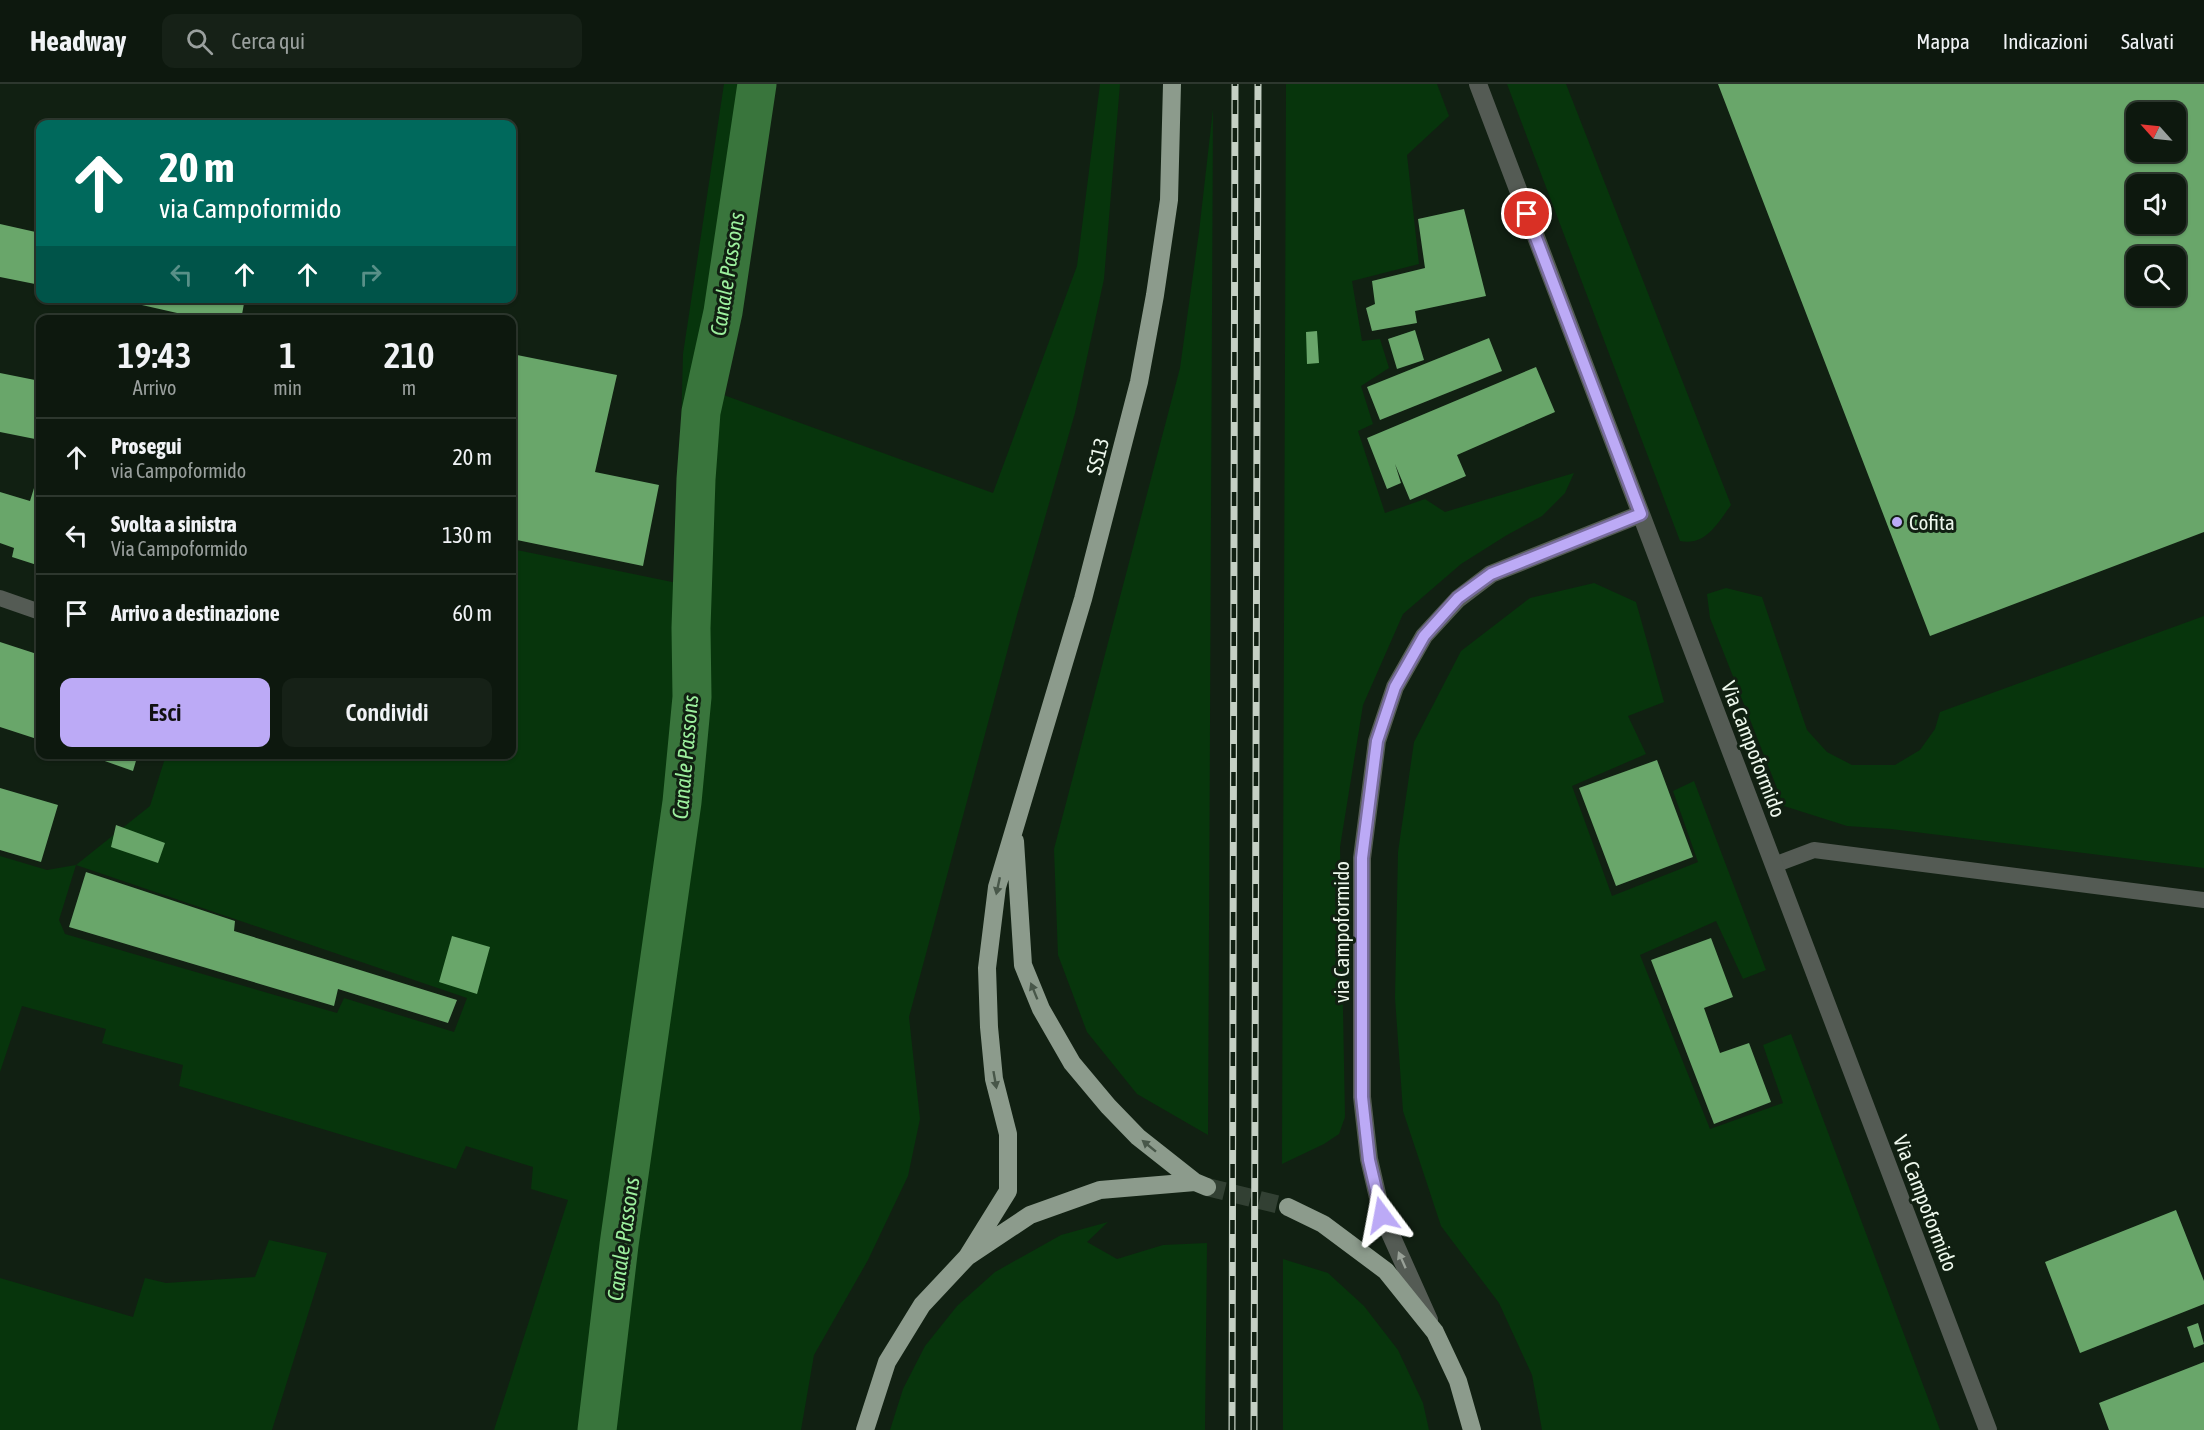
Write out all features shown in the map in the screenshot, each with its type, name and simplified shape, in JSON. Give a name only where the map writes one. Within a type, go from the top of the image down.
[{"type":"main road","name":"SS13","points":[[968,1257],[1008,1191],[1008,1134],[994,1079],[989,1027],[987,968],[997,887],[1083,599],[1139,381],[1169,200],[1172,84]]},
{"type":"main road","name":"SS13","points":[[865,1430],[887,1362],[922,1305],[968,1257],[1030,1215],[1100,1190],[1201,1185],[1138,1137],[1108,1106],[1072,1063],[1041,1009],[1023,965],[1014,830]]},
{"type":"main road","points":[[1288,1207],[1323,1224],[1386,1271],[1435,1332],[1458,1381],[1472,1430]]},
{"type":"street","name":"Via Campoformido","points":[[1478,84],[1988,1430]]},
{"type":"street","name":"via Campoformido","points":[[1435,1332],[1382,1215],[1369,1160],[1362,1097],[1362,858],[1377,741],[1395,687],[1424,636],[1458,598],[1491,574],[1641,514]]},
{"type":"lane","points":[[0,598],[36,611]]},
{"type":"lane","points":[[1774,865],[1814,850],[2204,900]]},
{"type":"green space","points":[[724,84],[769,84],[721,394],[993,493],[1077,266],[1100,84],[1120,84],[1104,279],[1075,413],[1017,615],[909,1017],[920,1119],[908,1176],[868,1260],[814,1355],[801,1430],[494,1430],[568,1200],[531,1189],[533,1167],[466,1146],[456,1169],[179,1086],[183,1065],[102,1043],[106,1029],[22,1006],[0,1072],[0,856],[47,870],[76,865],[150,806],[165,759],[516,759],[516,550],[677,583],[683,354]],"holes":[[[76,865],[467,998],[454,1032],[344,998],[337,1013],[65,934],[59,920]]]},
{"type":"green space","points":[[1286,84],[1437,84],[1449,116],[1407,155],[1419,264],[1352,281],[1362,341],[1380,339],[1389,368],[1361,386],[1373,424],[1358,431],[1385,513],[1425,499],[1445,512],[1574,473],[1565,493],[1542,516],[1461,564],[1403,614],[1363,705],[1340,847],[1345,1117],[1339,1134],[1324,1144],[1282,1164]]},
{"type":"green space","points":[[1507,84],[1566,84],[1731,505],[1716,526],[1697,540],[1680,541]]},
{"type":"green space","points":[[1213,109],[1208,1135],[1137,1094],[1087,1032],[1058,955],[1054,849],[1180,368]]},
{"type":"green space","points":[[1594,583],[1636,602],[1664,702],[1628,716],[1646,754],[1572,786],[1612,896],[1698,862],[1673,791],[1694,781],[1766,970],[1743,979],[1716,921],[1640,955],[1710,1129],[1783,1103],[1763,1045],[1791,1034],[1940,1430],[1542,1430],[1532,1375],[1499,1303],[1441,1226],[1403,1111],[1395,998],[1398,852],[1414,742],[1461,651],[1530,598]]},
{"type":"green space","points":[[1726,588],[1762,597],[1807,730],[1827,752],[1852,765],[1895,765],[1920,750],[1935,729],[1940,712],[2204,616],[2204,868],[1891,829],[1847,826],[1784,806],[1710,618],[1707,594]]},
{"type":"green space","points":[[1108,1222],[1087,1242],[1117,1259],[1163,1245],[1207,1243],[1205,1430],[890,1430],[903,1389],[925,1346],[957,1306],[995,1272],[1061,1235]]},
{"type":"green space","points":[[269,1240],[327,1253],[272,1430],[0,1430],[0,1278],[133,1317],[145,1278],[166,1283],[255,1277]]},
{"type":"green space","points":[[1283,1259],[1328,1273],[1364,1306],[1398,1350],[1423,1403],[1429,1430],[1283,1430]]},
{"type":"building","points":[[1718,84],[2204,84],[2204,532],[1930,636]]},
{"type":"building","points":[[1464,209],[1486,296],[1415,311],[1417,323],[1372,331],[1366,308],[1375,304],[1372,281],[1425,268],[1418,219]]},
{"type":"building","points":[[0,224],[36,232],[36,284],[0,277]]},
{"type":"building","points":[[133,303],[244,303],[242,315],[186,315]]},
{"type":"building","points":[[1415,330],[1424,360],[1397,369],[1388,339]]},
{"type":"building","points":[[1317,331],[1319,363],[1307,364],[1306,332]]},
{"type":"building","points":[[1489,338],[1502,371],[1380,420],[1367,387]]},
{"type":"building","points":[[516,355],[617,375],[595,472],[659,485],[643,566],[516,540]]},
{"type":"building","points":[[1536,367],[1555,412],[1457,455],[1466,476],[1410,500],[1395,464],[1401,483],[1387,489],[1367,438]]},
{"type":"building","points":[[0,373],[36,380],[36,439],[0,432]]},
{"type":"building","points":[[34,488],[36,488],[36,565],[12,557],[14,548],[0,543],[0,492],[30,501]]},
{"type":"building","points":[[0,642],[36,654],[36,739],[0,727]]},
{"type":"building","points":[[99,759],[137,759],[133,771]]},
{"type":"building","points":[[1657,760],[1693,857],[1616,886],[1579,788]]},
{"type":"building","points":[[0,788],[58,805],[41,862],[0,850]]},
{"type":"building","points":[[116,825],[165,843],[158,863],[111,847]]},
{"type":"building","points":[[86,872],[235,921],[234,931],[457,1000],[448,1023],[338,989],[334,1006],[69,927]]},
{"type":"building","points":[[452,936],[490,947],[477,994],[439,982]]},
{"type":"building","points":[[1711,938],[1733,997],[1704,1008],[1720,1053],[1749,1043],[1771,1102],[1714,1124],[1651,960]]},
{"type":"building","points":[[2176,1210],[2204,1281],[2204,1304],[2080,1353],[2045,1262]]},
{"type":"building","points":[[2198,1323],[2204,1344],[2194,1348],[2187,1327]]},
{"type":"building","points":[[2204,1362],[2204,1430],[2109,1430],[2099,1403]]},
{"type":"waterway","name":"Canale Passons","points":[[597,1430],[619,1245],[682,802],[692,697],[691,628],[696,479],[701,412],[723,312],[757,84]]},
{"type":"tunnel","points":[[1207,1187],[1288,1207]]},
{"type":"railway","points":[[1232,1430],[1235,84]]},
{"type":"railway","points":[[1254,1430],[1258,84]]},
{"type":"place","name":"Cofita","points":[[1897,522]]},
{"type":"route","points":[[1382,1215],[1369,1160],[1362,1097],[1362,858],[1377,741],[1395,687],[1424,636],[1458,598],[1491,574],[1641,514],[1527,214]]}]
